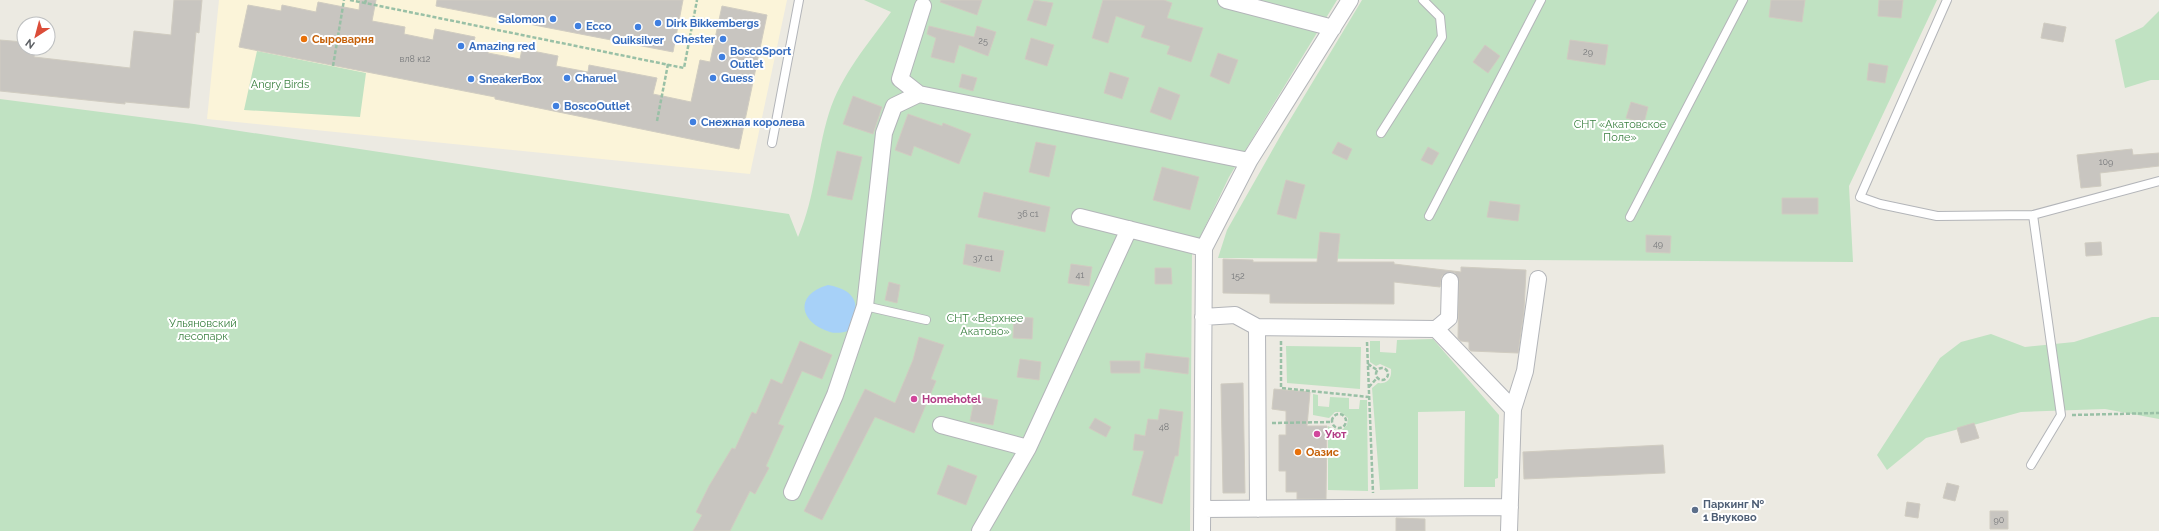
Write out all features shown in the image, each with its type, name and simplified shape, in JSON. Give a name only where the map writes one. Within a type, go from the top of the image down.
[{"type":"street","points":[[1226,0],[1333,28]]},
{"type":"street","points":[[1202,531],[1204,248],[1249,161],[1350,0]]},
{"type":"street","points":[[923,6],[900,79],[919,94],[1249,161]]},
{"type":"street","points":[[792,492],[835,395],[865,306],[884,133],[894,106],[919,94]]},
{"type":"street","points":[[1080,217],[1204,248]]},
{"type":"street","points":[[980,531],[1028,448],[1129,229]]},
{"type":"street","points":[[1509,531],[1513,409],[1525,371],[1538,279]]},
{"type":"street","points":[[1203,317],[1235,315],[1257,327],[1436,329],[1449,318],[1450,281]]},
{"type":"street","points":[[1257,327],[1258,509]]},
{"type":"street","points":[[1436,329],[1513,409]]},
{"type":"street","points":[[941,425],[1028,448]]},
{"type":"street","points":[[1202,509],[1510,507]]},
{"type":"lane","points":[[772,143],[799,0]]},
{"type":"lane","points":[[1381,133],[1442,37],[1440,17],[1423,0]]},
{"type":"lane","points":[[1429,216],[1541,0]]},
{"type":"lane","points":[[1630,217],[1743,0]]},
{"type":"lane","points":[[1947,0],[1860,197],[1880,204],[1937,216],[2032,215],[2159,181]]},
{"type":"lane","points":[[2031,465],[2061,415],[2032,215]]},
{"type":"lane","points":[[865,306],[926,320]]},
{"type":"path","points":[[333,66],[344,0]]},
{"type":"path","points":[[350,0],[684,68],[697,0]]},
{"type":"path","points":[[657,121],[668,64]]},
{"type":"path","points":[[1280,327],[1281,388],[1369,397]]},
{"type":"path","points":[[1367,328],[1373,507]]},
{"type":"path","points":[[1368,364],[1377,370],[1384,369],[1388,376],[1383,381],[1377,378],[1375,374],[1377,370]]},
{"type":"path","points":[[1369,387],[1377,378]]},
{"type":"path","points":[[2061,415],[2159,413]]},
{"type":"path","points":[[1340,414],[1345,417],[1346,423],[1340,429],[1335,427],[1332,422],[1333,417],[1340,414]]},
{"type":"path","points":[[1258,423],[1332,422]]},
{"type":"shaded area","points":[[219,0],[787,0],[750,174],[207,119]]},
{"type":"green space","points":[[864,0],[1337,0],[1229,177],[1192,254],[1190,531],[0,531],[0,99],[194,124],[789,214],[798,237],[809,206],[821,144],[834,99],[856,60],[891,12]]},
{"type":"green space","name":"СНТ «Акатовское Поле»","points":[[1362,0],[1937,0],[1849,186],[1853,262],[1218,258],[1227,230],[1282,133]]},
{"type":"green space","points":[[2159,11],[2159,80],[2151,80],[2125,88],[2115,40],[2143,27]]},
{"type":"green space","name":"Angry Birds","points":[[257,51],[366,73],[360,117],[244,110]]},
{"type":"green space","points":[[2152,317],[2159,317],[2159,419],[2105,409],[2021,412],[1926,438],[1887,470],[1877,455],[1940,358],[1961,342],[1991,334],[2025,347],[2074,342]]},
{"type":"green space","points":[[1433,339],[1499,415],[1498,478],[1495,479],[1495,487],[1464,487],[1465,411],[1418,412],[1418,489],[1380,490],[1372,388],[1378,383],[1386,382],[1390,378],[1391,369],[1380,364],[1376,366],[1370,362],[1370,341],[1380,341],[1380,352],[1396,353],[1397,340]]},
{"type":"green space","points":[[1286,346],[1361,347],[1360,389],[1287,383]]},
{"type":"green space","points":[[1313,394],[1318,395],[1318,406],[1329,407],[1330,397],[1349,398],[1349,409],[1359,409],[1360,400],[1367,400],[1368,491],[1328,490],[1328,426],[1340,432],[1347,425],[1348,418],[1340,412],[1335,412],[1329,418],[1313,415]]},
{"type":"water","points":[[828,285],[838,287],[845,291],[851,295],[854,300],[856,307],[855,314],[849,331],[832,333],[820,328],[807,316],[805,302],[809,295]]},
{"type":"building","points":[[174,0],[202,0],[199,33],[196,32],[189,108],[125,102],[125,104],[0,91],[0,40],[16,41],[16,56],[34,56],[130,68],[134,31],[171,35]]},
{"type":"building","points":[[360,0],[376,0],[372,21],[405,27],[404,34],[433,40],[435,29],[475,37],[473,47],[488,50],[488,53],[520,59],[522,49],[558,56],[556,66],[588,72],[589,65],[657,78],[653,94],[691,102],[700,60],[710,62],[722,6],[767,15],[739,149],[495,99],[495,97],[239,47],[248,5],[281,11],[282,5],[316,12],[318,2],[359,10]]},
{"type":"building","points":[[437,0],[683,0],[673,52],[436,6]]},
{"type":"building","points":[[941,0],[982,0],[977,15],[940,2]]},
{"type":"building","points":[[1034,0],[1053,3],[1046,26],[1027,20]]},
{"type":"building","points":[[1103,0],[1164,0],[1172,3],[1167,18],[1203,28],[1191,62],[1167,54],[1170,46],[1141,37],[1145,26],[1116,16],[1108,43],[1092,38]]},
{"type":"building","points":[[1771,0],[1805,0],[1802,22],[1769,17]]},
{"type":"building","points":[[1879,0],[1903,0],[1901,18],[1878,16]]},
{"type":"building","points":[[2044,23],[2066,27],[2063,42],[2041,38]]},
{"type":"building","points":[[929,26],[974,37],[977,26],[996,32],[988,56],[959,45],[954,63],[931,57],[936,38],[927,34]]},
{"type":"building","points":[[1031,38],[1054,45],[1047,66],[1025,59]]},
{"type":"building","points":[[1570,40],[1608,45],[1605,65],[1567,59]]},
{"type":"building","points":[[1485,45],[1500,56],[1488,73],[1473,62]]},
{"type":"building","points":[[1218,53],[1238,60],[1229,84],[1210,76]]},
{"type":"building","points":[[1869,63],[1888,66],[1885,83],[1867,80]]},
{"type":"building","points":[[1110,72],[1129,78],[1122,99],[1104,93]]},
{"type":"building","points":[[962,74],[977,78],[973,91],[959,87]]},
{"type":"building","points":[[1159,87],[1180,95],[1171,120],[1150,112]]},
{"type":"building","points":[[853,96],[882,107],[873,134],[843,124]]},
{"type":"building","points":[[1631,102],[1648,107],[1644,123],[1626,118]]},
{"type":"building","points":[[908,114],[942,126],[943,123],[971,134],[959,164],[914,146],[911,156],[895,150]]},
{"type":"building","points":[[1036,142],[1056,146],[1049,177],[1029,172]]},
{"type":"building","points":[[1338,142],[1352,149],[1347,160],[1332,153]]},
{"type":"building","points":[[1428,147],[1439,153],[1432,165],[1421,160]]},
{"type":"building","points":[[2132,149],[2133,155],[2159,153],[2159,166],[2100,173],[2101,186],[2081,188],[2077,155]]},
{"type":"building","points":[[837,151],[862,157],[852,200],[827,195]]},
{"type":"building","points":[[1162,167],[1199,177],[1190,210],[1153,200]]},
{"type":"building","points":[[1286,180],[1305,185],[1296,219],[1277,214]]},
{"type":"building","points":[[984,192],[1050,207],[1045,232],[978,217]]},
{"type":"building","points":[[1782,198],[1818,198],[1818,214],[1782,214]]},
{"type":"building","points":[[1490,201],[1520,205],[1518,221],[1487,217]]},
{"type":"building","points":[[1320,232],[1340,234],[1337,262],[1394,262],[1394,264],[1461,272],[1461,267],[1526,270],[1524,311],[1518,353],[1471,351],[1469,349],[1469,342],[1461,341],[1458,338],[1459,281],[1455,273],[1451,272],[1442,276],[1440,287],[1394,282],[1394,304],[1270,303],[1270,294],[1223,293],[1223,259],[1253,260],[1253,262],[1317,262]]},
{"type":"building","points":[[1646,235],[1671,236],[1670,253],[1646,252]]},
{"type":"building","points":[[2101,242],[2102,255],[2086,256],[2085,243]]},
{"type":"building","points":[[966,244],[1004,251],[1000,272],[963,264]]},
{"type":"building","points":[[1071,264],[1092,267],[1089,286],[1068,283]]},
{"type":"building","points":[[1155,268],[1171,268],[1172,284],[1155,284]]},
{"type":"building","points":[[889,282],[900,285],[897,303],[885,300]]},
{"type":"building","points":[[1014,317],[1033,318],[1032,339],[1013,338]]},
{"type":"building","points":[[919,337],[944,345],[931,379],[936,381],[914,433],[875,417],[822,520],[804,511],[865,389],[895,403],[913,360]]},
{"type":"building","points":[[800,341],[832,355],[822,379],[802,371],[778,424],[784,426],[766,466],[769,468],[755,494],[750,491],[730,531],[693,531],[702,515],[696,512],[709,486],[732,448],[735,449],[752,412],[756,414],[771,379],[782,384]]},
{"type":"building","points":[[1146,353],[1189,358],[1188,374],[1144,368]]},
{"type":"building","points":[[1020,359],[1041,362],[1039,380],[1017,377]]},
{"type":"building","points":[[1110,361],[1140,361],[1140,373],[1111,373]]},
{"type":"building","points":[[1243,383],[1245,493],[1223,493],[1221,384]]},
{"type":"building","points":[[1274,389],[1310,392],[1307,426],[1327,426],[1326,499],[1297,499],[1297,492],[1286,492],[1286,471],[1279,471],[1279,435],[1286,435],[1286,411],[1272,409]]},
{"type":"building","points":[[975,396],[998,400],[993,425],[970,421]]},
{"type":"building","points":[[1160,409],[1183,412],[1178,456],[1175,456],[1162,504],[1132,495],[1144,451],[1133,450],[1135,434],[1145,436],[1148,419],[1158,420]]},
{"type":"building","points":[[1095,418],[1111,427],[1106,437],[1089,428]]},
{"type":"building","points":[[1974,423],[1979,438],[1961,443],[1957,428]]},
{"type":"building","points":[[1663,445],[1665,473],[1524,479],[1523,452]]},
{"type":"building","points":[[948,465],[977,476],[966,505],[937,494]]},
{"type":"building","points":[[1947,483],[1959,486],[1955,501],[1943,498]]},
{"type":"building","points":[[1907,502],[1920,504],[1918,518],[1905,516]]},
{"type":"building","points":[[1990,511],[2008,511],[2008,529],[1990,529]]},
{"type":"building","points":[[1396,518],[1425,519],[1425,531],[1396,531]]},
{"type":"place","name":"Salomon","points":[[553,19]]},
{"type":"place","name":"Dirk Bikkembergs","points":[[658,23]]},
{"type":"place","name":"Ecco","points":[[578,26]]},
{"type":"place","name":"Quiksilver","points":[[638,27]]},
{"type":"place","name":"Сыроварня","points":[[304,39]]},
{"type":"place","name":"Chester","points":[[723,39]]},
{"type":"place","name":"Amazing red","points":[[461,46]]},
{"type":"place","name":"BoscoSport Outlet","points":[[722,57]]},
{"type":"place","name":"Charuel","points":[[567,78]]},
{"type":"place","name":"Guess","points":[[713,78]]},
{"type":"place","name":"SneakerBox","points":[[471,79]]},
{"type":"place","name":"BoscoOutlet","points":[[556,106]]},
{"type":"place","name":"Снежная королева","points":[[693,122]]},
{"type":"place","name":"Homehotel","points":[[914,399]]},
{"type":"place","name":"Уют","points":[[1317,434]]},
{"type":"place","name":"Оазис","points":[[1298,452]]},
{"type":"place","name":"Паркинг № 1 Внуково","points":[[1695,510]]},
{"type":"park label","name":"СНТ «Верхнее Акатово»","points":[[985,324]]},
{"type":"park label","name":"Ульяновский лесопарк","points":[[203,329]]}]
